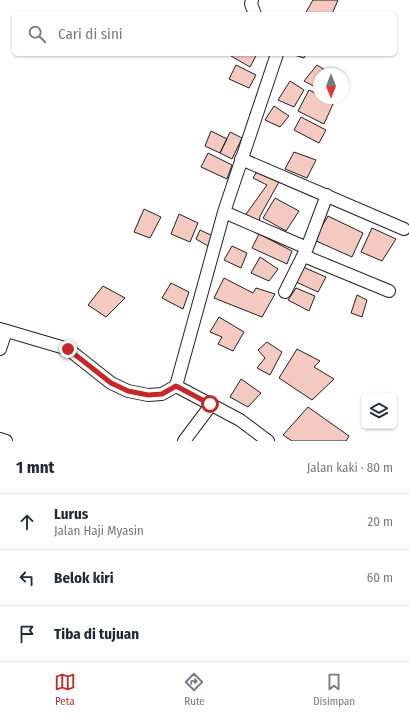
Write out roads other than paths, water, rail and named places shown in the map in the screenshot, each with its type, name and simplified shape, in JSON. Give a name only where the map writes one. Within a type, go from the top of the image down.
[{"type":"street","points":[[252,0],[251,4],[254,12]]},
{"type":"street","points":[[0,349],[3,330],[68,349],[111,383],[128,391],[148,395],[162,394],[176,386],[224,212],[276,56]]},
{"type":"street","points":[[241,159],[404,229]]},
{"type":"street","points":[[285,292],[305,252],[327,195]]},
{"type":"street","points":[[224,212],[389,291]]},
{"type":"street","points":[[176,386],[240,420],[268,441]]},
{"type":"street","points":[[184,441],[210,404]]},
{"type":"street","points":[[0,439],[6,441]]}]
